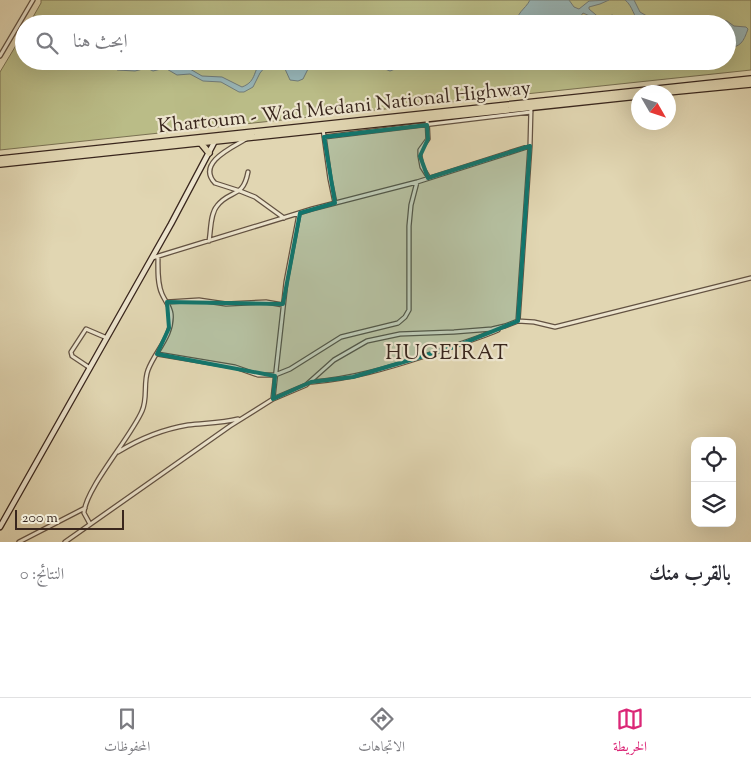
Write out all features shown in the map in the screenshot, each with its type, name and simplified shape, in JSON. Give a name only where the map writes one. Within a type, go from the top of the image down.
[{"type":"highway","name":"Khartoum - Wad Medani National Highway","points":[[0,159],[531,107],[751,79]]},
{"type":"highway","points":[[676,91],[751,84]]},
{"type":"highway","name":"Khartoum - Wad Medani National Highway","points":[[0,164],[200,142],[217,138],[251,137],[631,97]]},
{"type":"highway","points":[[200,142],[209,153]]},
{"type":"street","points":[[24,15],[33,0]]},
{"type":"street","points":[[0,56],[15,31]]},
{"type":"street","points":[[324,137],[427,125],[531,107],[518,321]]},
{"type":"street","points":[[427,118],[428,139],[420,150],[420,156],[424,170],[429,178]]},
{"type":"street","points":[[323,129],[335,203]]},
{"type":"street","points":[[251,137],[220,155],[211,166],[210,171],[213,182],[258,198],[284,218]]},
{"type":"street","points":[[0,527],[217,138]]},
{"type":"street","points":[[151,258],[335,203],[417,182],[530,146]]},
{"type":"street","points":[[210,241],[212,220],[216,207],[240,191],[246,183],[248,172]]},
{"type":"street","points":[[157,354],[235,367],[258,374],[275,375],[290,369],[341,336],[394,324],[408,314],[410,306],[408,239],[410,214],[417,182]]},
{"type":"street","points":[[273,398],[283,305],[300,213]]},
{"type":"street","points":[[90,524],[84,513],[85,508],[99,480],[143,410],[148,370],[170,328],[171,313],[161,292],[158,256]]},
{"type":"street","points":[[311,382],[345,379],[386,368],[472,341],[518,321],[534,322],[555,327],[751,278]]},
{"type":"street","points":[[167,302],[199,300],[226,304],[266,302],[283,305]]},
{"type":"street","points":[[64,542],[244,417],[273,398],[302,388],[334,360],[367,341],[400,334],[454,332],[505,326]]},
{"type":"street","points":[[90,368],[72,356],[71,352],[86,329],[107,338]]},
{"type":"street","points":[[118,452],[132,444],[170,429],[226,422],[244,417]]},
{"type":"street","points":[[19,542],[85,508]]},
{"type":"highlighted area","points":[[427,125],[428,139],[420,156],[428,178],[530,146],[518,321],[454,347],[353,377],[311,382],[273,399],[275,376],[157,354],[169,328],[167,302],[283,304],[300,213],[335,203],[324,137]]},
{"type":"green space","points":[[41,0],[751,0],[751,70],[0,150],[0,72],[15,47],[15,70],[736,70],[736,15],[34,15]]},
{"type":"water","points":[[530,0],[569,0],[574,7],[579,9],[589,1],[609,0],[589,7],[596,15],[583,13],[582,15],[519,15]]},
{"type":"water","points":[[625,0],[634,0],[640,12],[645,15],[635,15],[630,5]]},
{"type":"water","points":[[736,26],[746,27],[748,29],[743,41],[736,46]]},
{"type":"water","points":[[168,70],[192,70],[202,76],[222,77],[242,87],[250,82],[256,70],[262,70],[253,87],[244,92],[239,92],[221,82],[203,81],[190,74],[177,75]]},
{"type":"water","points":[[285,70],[308,70],[303,79],[298,81],[290,80]]},
{"type":"district","name":"HUGEIRAT","points":[[447,352]]}]
